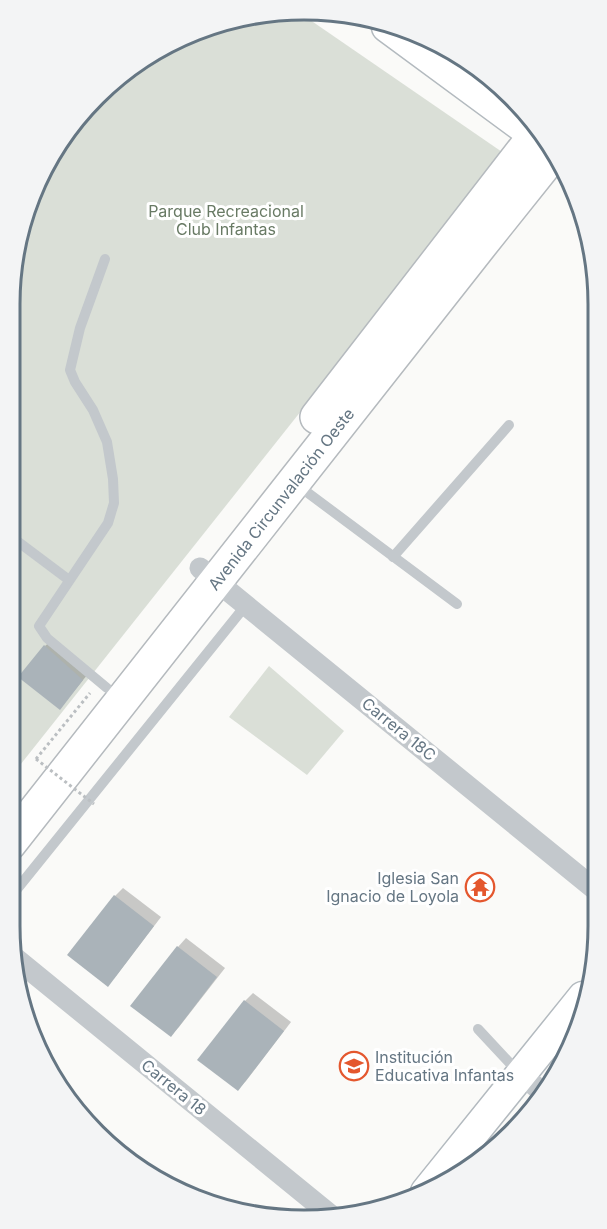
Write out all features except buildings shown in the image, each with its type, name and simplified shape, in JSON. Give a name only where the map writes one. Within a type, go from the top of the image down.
[{"type":"main road","name":"Avenida Circunvalación Oeste","points":[[20,829],[208,574],[540,147]]},
{"type":"main road","name":"Avenida Circunvalación Oeste","points":[[20,799],[103,685],[294,483],[482,243],[541,148]]},
{"type":"street","points":[[401,37],[526,127]]},
{"type":"street","name":"Carrera 18C","points":[[208,574],[588,884]]},
{"type":"street","name":"Carrera 18","points":[[22,964],[323,1209]]},
{"type":"street","points":[[447,1171],[531,1083],[572,1016]]},
{"type":"lane","points":[[103,685],[46,638],[39,626],[108,523],[114,503],[107,442],[93,410],[69,370],[80,328],[105,259]]},
{"type":"lane","points":[[393,558],[509,425]]},
{"type":"lane","points":[[294,483],[457,604]]},
{"type":"lane","points":[[20,543],[69,580]]},
{"type":"lane","points":[[20,885],[246,605]]},
{"type":"lane","points":[[478,1029],[531,1083]]},
{"type":"path","points":[[94,804],[36,759],[103,685]]},
{"type":"green space","name":"Parque Recreacional Club Infantas","points":[[285,20],[310,20],[505,154],[20,765],[20,285],[29,230],[41,195],[58,161],[78,131],[116,90],[146,67],[178,49],[212,35],[248,25]]},
{"type":"green space","points":[[269,666],[344,731],[307,775],[229,717]]},
{"type":"place","name":"Iglesia San Ignacio de Loyola","points":[[480,887]]},
{"type":"place","name":"Institución Educativa Infantas","points":[[354,1066]]}]
